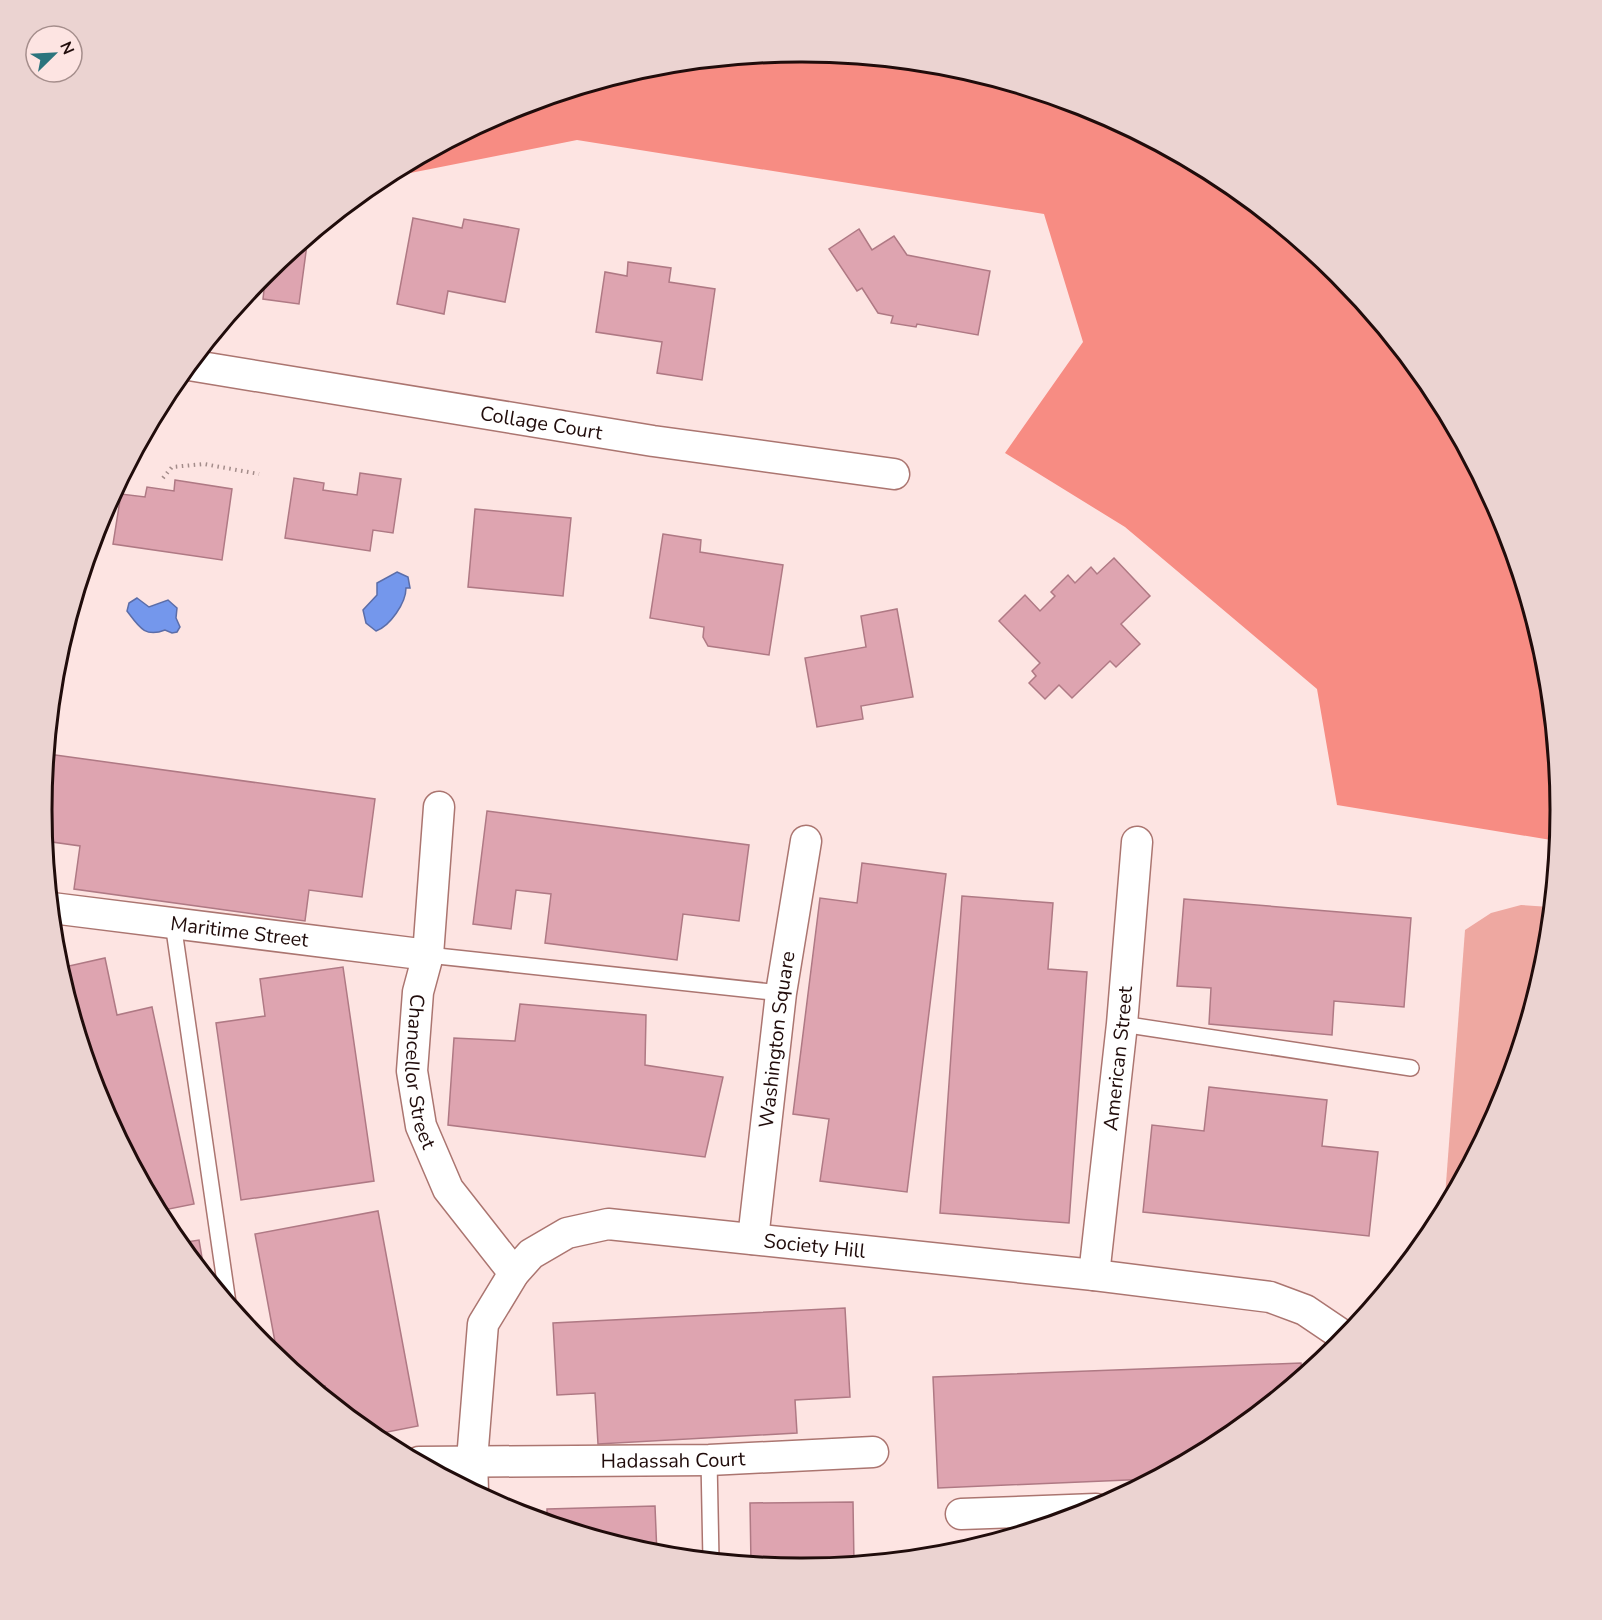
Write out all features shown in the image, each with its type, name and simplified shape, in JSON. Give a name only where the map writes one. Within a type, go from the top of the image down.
[{"type":"street","name":"Collage Court","points":[[198,367],[653,441],[894,474]]},
{"type":"street","name":"Chancellor Street","points":[[439,807],[428,955],[418,993],[412,1071],[421,1126],[448,1189],[514,1273]]},
{"type":"street","name":"Washington Square","points":[[753,1239],[782,993],[806,840]]},
{"type":"street","name":"American Street","points":[[1094,1275],[1122,1024],[1137,842]]},
{"type":"street","name":"Maritime Street","points":[[59,909],[428,955]]},
{"type":"street","name":"Society Hill","points":[[473,1482],[472,1460],[483,1324],[514,1273],[531,1254],[567,1233],[608,1224],[1094,1275],[1270,1297],[1305,1310],[1337,1332]]},
{"type":"street","name":"Hadassah Court","points":[[433,1461],[709,1460],[873,1452]]},
{"type":"street","points":[[961,1514],[1065,1510]]},
{"type":"lane","points":[[173,923],[226,1289]]},
{"type":"lane","points":[[428,955],[782,993]]},
{"type":"lane","points":[[1122,1024],[1411,1068]]},
{"type":"lane","points":[[709,1460],[711,1553]]},
{"type":"path","points":[[163,478],[172,467],[204,464],[259,474]]},
{"type":"shaded area","points":[[752,63],[850,63],[947,76],[1042,101],[1087,118],[1175,162],[1257,216],[1295,247],[1364,316],[1423,394],[1472,479],[1493,524],[1510,569],[1535,664],[1548,761],[1549,840],[1337,805],[1317,689],[1125,527],[1005,453],[1083,342],[1044,214],[577,140],[409,173],[470,139],[515,118],[607,87],[703,68]]},
{"type":"shaded area","points":[[1521,905],[1543,907],[1524,1004],[1510,1051],[1493,1096],[1446,1190],[1465,930],[1491,913]]},
{"type":"water","points":[[397,572],[408,577],[410,588],[406,588],[400,607],[392,619],[376,631],[366,623],[363,610],[377,595],[377,583]]},
{"type":"water","points":[[137,598],[149,607],[168,600],[177,608],[176,618],[180,627],[177,632],[172,633],[165,630],[152,633],[143,630],[127,611],[129,603]]},
{"type":"building","points":[[413,218],[462,228],[464,219],[519,229],[505,302],[448,291],[444,314],[397,304]]},
{"type":"building","points":[[859,229],[872,250],[894,236],[907,255],[990,271],[978,335],[917,324],[916,327],[891,323],[893,316],[878,313],[862,288],[857,291],[829,249]]},
{"type":"building","points":[[307,247],[299,304],[263,299],[264,289]]},
{"type":"building","points":[[628,262],[671,268],[669,282],[715,289],[702,380],[657,373],[662,342],[596,332],[605,272],[627,276]]},
{"type":"building","points":[[360,473],[401,479],[393,533],[373,530],[370,551],[285,538],[294,478],[324,483],[323,490],[357,495]]},
{"type":"building","points":[[175,480],[232,489],[222,560],[113,544],[123,494],[145,497],[147,487],[174,491]]},
{"type":"building","points":[[475,509],[571,518],[563,596],[468,587]]},
{"type":"building","points":[[663,534],[701,540],[700,552],[783,565],[769,655],[708,646],[703,637],[704,627],[650,618]]},
{"type":"building","points":[[1114,558],[1150,596],[1121,624],[1140,644],[1116,667],[1110,661],[1072,698],[1059,685],[1045,699],[1029,683],[1036,676],[1032,671],[1040,663],[999,621],[1025,595],[1040,611],[1055,596],[1051,592],[1068,575],[1075,583],[1091,567],[1097,574]]},
{"type":"building","points":[[897,609],[913,697],[861,706],[863,719],[817,727],[805,658],[866,647],[861,616]]},
{"type":"building","points":[[55,755],[375,799],[362,897],[309,890],[305,921],[74,889],[80,846],[53,842]]},
{"type":"building","points":[[487,811],[749,845],[739,921],[683,914],[677,960],[545,943],[551,894],[516,890],[511,929],[473,924]]},
{"type":"building","points":[[862,863],[946,874],[907,1192],[820,1181],[829,1119],[793,1114],[820,898],[857,903]]},
{"type":"building","points":[[962,896],[1053,903],[1048,969],[1087,972],[1069,1223],[940,1213]]},
{"type":"building","points":[[1184,899],[1411,918],[1404,1007],[1334,1001],[1332,1035],[1209,1024],[1211,988],[1177,986]]},
{"type":"building","points":[[105,958],[117,1015],[152,1007],[194,1204],[169,1209],[130,1141],[109,1096],[92,1051],[69,966]]},
{"type":"building","points":[[343,967],[374,1181],[241,1200],[216,1023],[265,1016],[260,979]]},
{"type":"building","points":[[520,1004],[646,1015],[645,1065],[723,1077],[705,1157],[448,1125],[454,1038],[515,1041]]},
{"type":"building","points":[[1209,1087],[1327,1100],[1322,1146],[1378,1152],[1369,1236],[1143,1212],[1152,1125],[1204,1131]]},
{"type":"building","points":[[378,1211],[418,1426],[386,1432],[345,1404],[307,1373],[275,1342],[255,1234]]},
{"type":"building","points":[[199,1240],[202,1259],[190,1241]]},
{"type":"building","points":[[845,1308],[850,1397],[795,1400],[797,1433],[598,1444],[595,1393],[557,1395],[553,1323]]},
{"type":"building","points":[[1301,1363],[1301,1367],[1257,1404],[1217,1432],[1134,1480],[938,1488],[933,1377]]},
{"type":"building","points":[[853,1502],[854,1557],[751,1557],[750,1503]]},
{"type":"building","points":[[655,1506],[657,1544],[560,1519],[547,1514],[547,1509]]}]
